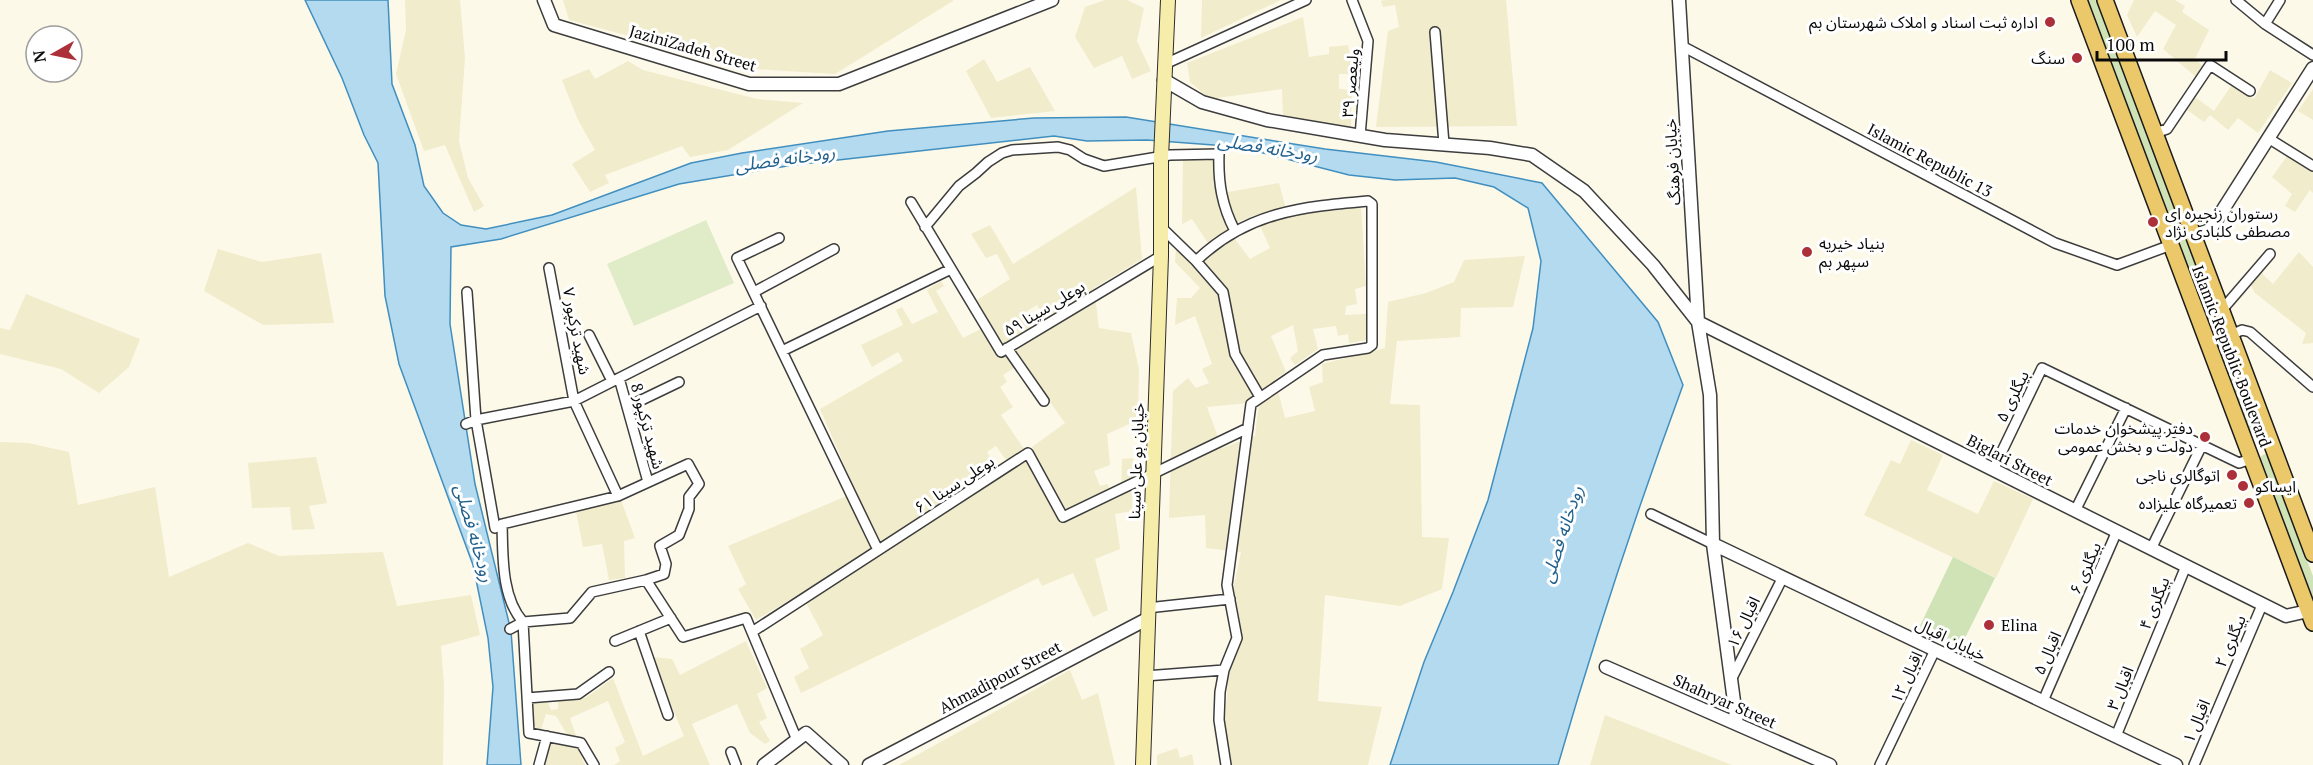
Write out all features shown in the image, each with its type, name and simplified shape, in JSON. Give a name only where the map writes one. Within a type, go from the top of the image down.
[{"type":"main road","name":"خیابان بو علی سینا","points":[[1143,765],[1161,256],[1161,158],[1168,0]]},
{"type":"main road","name":"Islamic Republic Boulevard","points":[[2079,0],[2311,617]]},
{"type":"main road","name":"Islamic Republic Boulevard","points":[[2104,0],[2270,440],[2308,528],[2313,554]]},
{"type":"main road","points":[[2249,454],[2270,440]]},
{"type":"street","name":"JaziniZadeh Street","points":[[544,0],[554,25],[749,84],[839,84],[1029,4],[1052,0]]},
{"type":"street","points":[[1165,64],[1306,0]]},
{"type":"street","name":"ولیعصر ۳۹","points":[[1352,0],[1368,41],[1360,136]]},
{"type":"street","name":"خیابان فرهنگ","points":[[1679,0],[1698,322],[1710,395],[1713,544],[1737,724]]},
{"type":"street","points":[[2236,0],[2265,24],[2313,55]]},
{"type":"street","points":[[2265,24],[2280,0]]},
{"type":"street","points":[[1436,32],[1444,144]]},
{"type":"street","name":"Islamic Republic 13","points":[[1682,46],[2055,243],[2117,265],[2171,245]]},
{"type":"street","points":[[2155,133],[2167,129],[2210,65],[2250,91]]},
{"type":"street","points":[[2193,236],[2210,230],[2313,68]]},
{"type":"street","points":[[1164,80],[1202,102],[1267,120],[1385,140],[1490,148],[1532,155],[1584,192],[1653,265],[1698,322]]},
{"type":"street","points":[[2268,138],[2313,166]]},
{"type":"street","points":[[925,227],[959,186],[1002,153],[1012,150],[1058,147],[1070,150],[1084,159],[1104,166],[1170,155],[1219,154],[1220,194],[1235,231]]},
{"type":"street","points":[[1196,261],[1235,231],[1260,219],[1301,207],[1368,201],[1372,204],[1372,345],[1368,348],[1323,355],[1251,404],[1227,585],[1237,638],[1224,670],[1220,720],[1226,765]]},
{"type":"street","name":"بوعلی سینا ۵۹","points":[[911,202],[1001,352],[1161,256]]},
{"type":"street","points":[[1161,227],[1196,261],[1223,292],[1234,354],[1260,397]]},
{"type":"street","points":[[779,238],[737,258],[878,550]]},
{"type":"street","points":[[754,292],[834,249]]},
{"type":"street","points":[[2221,311],[2271,254]]},
{"type":"street","name":"شهید ترکپور ۷","points":[[549,268],[574,400],[618,496]]},
{"type":"street","points":[[782,351],[951,269]]},
{"type":"street","points":[[467,292],[476,420],[504,572],[514,613],[523,622],[529,733],[581,743],[594,765]]},
{"type":"street","points":[[466,424],[574,400],[761,306]]},
{"type":"street","name":"Biglari Street","points":[[1698,322],[2286,616],[2311,617]]},
{"type":"street","points":[[2230,335],[2242,330],[2250,332],[2313,387]]},
{"type":"street","name":"شهید ترکپور 8","points":[[589,335],[616,380],[627,407],[648,482]]},
{"type":"street","points":[[1007,348],[1044,401]]},
{"type":"street","name":"بیگلری ۵","points":[[1994,470],[2042,368],[2126,408]]},
{"type":"street","points":[[627,407],[679,382]]},
{"type":"street","points":[[2075,511],[2126,408],[2239,463],[2249,454]]},
{"type":"street","points":[[1153,475],[1248,428]]},
{"type":"street","points":[[2151,549],[2202,445]]},
{"type":"street","name":"بوعلی سینا ۶۱","points":[[752,632],[1028,453],[1063,517],[1153,475]]},
{"type":"street","points":[[495,528],[618,496],[688,464],[699,484],[688,497],[690,509],[679,535],[660,546],[666,564],[664,574],[592,592],[570,618],[523,622],[510,629]]},
{"type":"street","points":[[1651,514],[1713,544]]},
{"type":"street","name":"بیگلری ۶","points":[[2080,616],[2117,531]]},
{"type":"street","name":"خیابان اقبال","points":[[1713,544],[2176,765]]},
{"type":"street","name":"بیگلری ۴","points":[[2151,651],[2186,566]]},
{"type":"street","name":"اقبال ۱۶","points":[[1731,680],[1783,577]]},
{"type":"street","points":[[646,580],[683,637],[746,618],[797,740]]},
{"type":"street","points":[[1147,614],[1230,599]]},
{"type":"street","name":"بیگلری ۲","points":[[2226,688],[2262,604]]},
{"type":"street","name":"Ahmadipour Street","points":[[869,765],[1147,614]]},
{"type":"street","name":"اقبال ۵","points":[[2043,701],[2080,616]]},
{"type":"street","points":[[615,641],[671,618]]},
{"type":"street","points":[[639,631],[668,715]]},
{"type":"street","name":"اقبال ۱۲","points":[[1880,765],[1935,650]]},
{"type":"street","name":"اقبال ۳","points":[[2116,736],[2151,651]]},
{"type":"street","name":"Shahryar Street","points":[[1606,667],[1830,765]]},
{"type":"street","points":[[1145,676],[1224,670]]},
{"type":"street","points":[[527,698],[578,694],[609,672]]},
{"type":"street","name":"اقبال ۱","points":[[2194,765],[2226,688]]},
{"type":"street","points":[[764,765],[806,733],[842,765]]},
{"type":"street","points":[[539,765],[547,736]]},
{"type":"street","points":[[731,752],[736,765]]},
{"type":"shaded area","points":[[405,0],[460,0],[465,58],[459,141],[468,178],[484,206],[474,212],[445,145],[424,151],[396,74],[406,30]]},
{"type":"shaded area","points":[[563,0],[953,1],[835,74],[753,69],[569,20]]},
{"type":"shaded area","points":[[1105,0],[1127,0],[1144,8],[1137,41],[1151,71],[1132,79],[1122,56],[1094,68],[1075,37],[1085,7]]},
{"type":"shaded area","points":[[1202,0],[1281,0],[1201,38]]},
{"type":"shaded area","points":[[1506,0],[1517,126],[1376,127],[1388,31],[1399,27],[1395,5],[1383,7],[1381,1]]},
{"type":"shaded area","points":[[2134,0],[2175,0],[2185,6],[2182,12],[2209,30],[2195,59],[2205,68],[2196,77],[2163,49],[2176,25],[2155,11],[2137,37],[2127,15]]},
{"type":"shaded area","points":[[1303,17],[1309,57],[1329,54],[1329,47],[1348,45],[1350,54],[1360,53],[1361,74],[1339,74],[1339,89],[1352,90],[1351,128],[1283,115],[1282,89],[1210,99],[1190,82],[1187,63]]},
{"type":"shaded area","points":[[984,59],[997,82],[1030,67],[1055,111],[991,118],[966,71]]},
{"type":"shaded area","points":[[628,61],[643,70],[757,99],[803,103],[728,150],[690,157],[682,146],[605,175],[609,183],[590,192],[572,164],[595,150],[578,120],[562,80],[589,69],[595,79]]},
{"type":"shaded area","points":[[2270,70],[2292,83],[2258,133],[2238,118],[2228,130],[2210,115],[2204,122],[2187,110],[2195,97],[2214,111],[2231,86],[2254,99]]},
{"type":"shaded area","points":[[2313,89],[2313,120],[2298,111]]},
{"type":"shaded area","points":[[2287,156],[2313,172],[2313,193],[2310,190],[2295,212],[2285,206],[2292,194],[2272,177]]},
{"type":"shaded area","points":[[1214,158],[1217,194],[1279,183],[1288,216],[1361,207],[1366,286],[1355,289],[1357,304],[1346,306],[1345,315],[1366,314],[1367,340],[1349,343],[1348,334],[1338,336],[1336,326],[1313,329],[1318,349],[1295,365],[1290,358],[1298,351],[1293,325],[1271,336],[1286,372],[1275,379],[1285,418],[1315,411],[1309,387],[1323,382],[1322,364],[1385,348],[1388,302],[1426,293],[1454,282],[1464,260],[1525,256],[1513,307],[1461,308],[1460,337],[1397,341],[1390,404],[1420,405],[1422,537],[1449,538],[1442,589],[1400,606],[1325,595],[1318,701],[1382,707],[1368,765],[1230,765],[1225,721],[1229,667],[1241,641],[1233,590],[1241,552],[1206,548],[1205,515],[1169,518],[1173,391],[1188,378],[1196,388],[1209,383],[1202,369],[1212,364],[1195,316],[1175,325],[1177,298],[1191,298],[1200,288],[1175,262],[1176,249],[1194,267],[1214,252],[1192,219],[1182,224],[1183,159]],"holes":[[[1255,215],[1270,248],[1250,259],[1226,227]],[[1259,402],[1255,436],[1222,448],[1207,407]]]},
{"type":"shaded area","points":[[1136,187],[1142,259],[1094,288],[1099,328],[1131,333],[1139,369],[1138,420],[1107,434],[1110,465],[1094,471],[1100,486],[1108,484],[1111,501],[1121,496],[1122,459],[1133,458],[1132,511],[1115,514],[1120,549],[1095,559],[1108,610],[1093,617],[1073,573],[1042,586],[1038,578],[801,693],[794,677],[809,668],[800,649],[823,635],[801,593],[756,620],[738,589],[746,584],[728,546],[856,492],[820,409],[903,361],[898,352],[872,367],[861,345],[903,325],[896,310],[902,307],[912,324],[938,312],[927,290],[941,281],[944,286],[936,291],[963,338],[990,324],[977,300],[1010,279],[997,254],[986,258],[971,234],[990,225],[1013,264]],"holes":[[[1037,305],[1045,318],[1033,326],[1024,313]],[[1022,363],[1065,423],[1032,447],[1035,453],[1002,474],[987,452],[996,446],[1006,460],[1024,449],[1001,415],[1013,407],[1000,387],[1007,382],[1003,375]]]},
{"type":"shaded area","points":[[218,249],[262,262],[321,253],[334,323],[263,325],[204,291]]},
{"type":"shaded area","points":[[2299,252],[2313,267],[2313,343],[2302,344],[2306,333],[2255,293],[2248,280],[2257,269],[2273,284]]},
{"type":"shaded area","points":[[26,294],[140,339],[129,367],[99,393],[61,369],[0,354],[0,328],[10,330]]},
{"type":"shaded area","points":[[1911,440],[1943,455],[1927,490],[1978,514],[1994,481],[2033,499],[1996,578],[1864,515],[1891,460],[1900,464]]},
{"type":"shaded area","points":[[0,442],[28,443],[69,452],[78,505],[155,487],[169,577],[248,543],[279,556],[383,552],[397,606],[471,595],[480,635],[441,646],[444,685],[443,765],[0,765]]},
{"type":"shaded area","points":[[316,457],[327,503],[309,506],[315,529],[292,530],[290,507],[252,508],[248,463]]},
{"type":"shaded area","points":[[621,500],[635,538],[624,541],[625,578],[609,580],[602,544],[583,547],[576,511]]},
{"type":"shaded area","points":[[746,641],[767,688],[757,694],[767,718],[759,722],[770,741],[765,744],[750,733],[737,704],[692,724],[710,765],[614,765],[620,761],[615,748],[625,742],[608,701],[570,718],[576,736],[568,736],[556,716],[546,714],[541,730],[532,725],[533,703],[548,703],[551,710],[558,709],[558,702],[587,697],[613,678],[643,756],[684,736],[651,657],[672,659],[680,675]]},
{"type":"shaded area","points":[[1070,670],[1082,700],[1098,693],[1115,765],[899,765]]},
{"type":"shaded area","points":[[1605,715],[1732,765],[1590,765]]},
{"type":"shaded area","points":[[550,742],[577,747],[585,765],[543,765]]},
{"type":"shaded area","points":[[1177,748],[1180,758],[1192,754],[1194,765],[1157,765],[1157,755]]},
{"type":"green space","points":[[2087,0],[2096,0],[2258,429],[2255,435],[2249,432]]},
{"type":"green space","points":[[706,220],[734,283],[634,326],[607,264]]},
{"type":"green space","points":[[2265,454],[2313,576],[2313,601],[2260,460]]},
{"type":"green space","points":[[1953,557],[1995,578],[1959,650],[1918,630]]},
{"type":"water","name":"رودخانه فصلی","points":[[305,0],[388,0],[392,84],[415,145],[424,186],[443,213],[461,225],[486,229],[552,215],[691,163],[888,131],[1034,118],[1126,117],[1325,149],[1436,162],[1542,183],[1658,322],[1683,385],[1617,574],[1558,765],[1390,765],[1424,662],[1488,500],[1533,328],[1541,261],[1528,208],[1494,187],[1455,178],[1395,180],[1349,175],[1240,147],[1147,140],[1087,141],[1054,136],[793,165],[679,184],[501,239],[451,247],[450,324],[475,484],[511,631],[521,765],[487,765],[493,687],[488,638],[473,565],[399,364],[385,296],[378,163],[364,135],[342,78]]},
{"type":"place","name":"اداره ثبت اسناد و املاک شهرستان بم","points":[[2050,22]]},
{"type":"place","name":"سنگ","points":[[2077,58]]},
{"type":"place","name":"رستوران زنجیره ای مصطفی کلبادی نژاد","points":[[2153,222]]},
{"type":"place","name":"بنیاد خیریه سپهر بم","points":[[1807,252]]},
{"type":"place","name":"دفتر پیشخوان خدمات دولت و بخش عمومی","points":[[2205,437]]},
{"type":"place","name":"اتوگالری ناجی","points":[[2232,475]]},
{"type":"place","name":"ایساکو","points":[[2243,486]]},
{"type":"place","name":"تعمیرگاه علیزاده","points":[[2249,503]]},
{"type":"place","name":"Elina","points":[[1989,625]]}]
